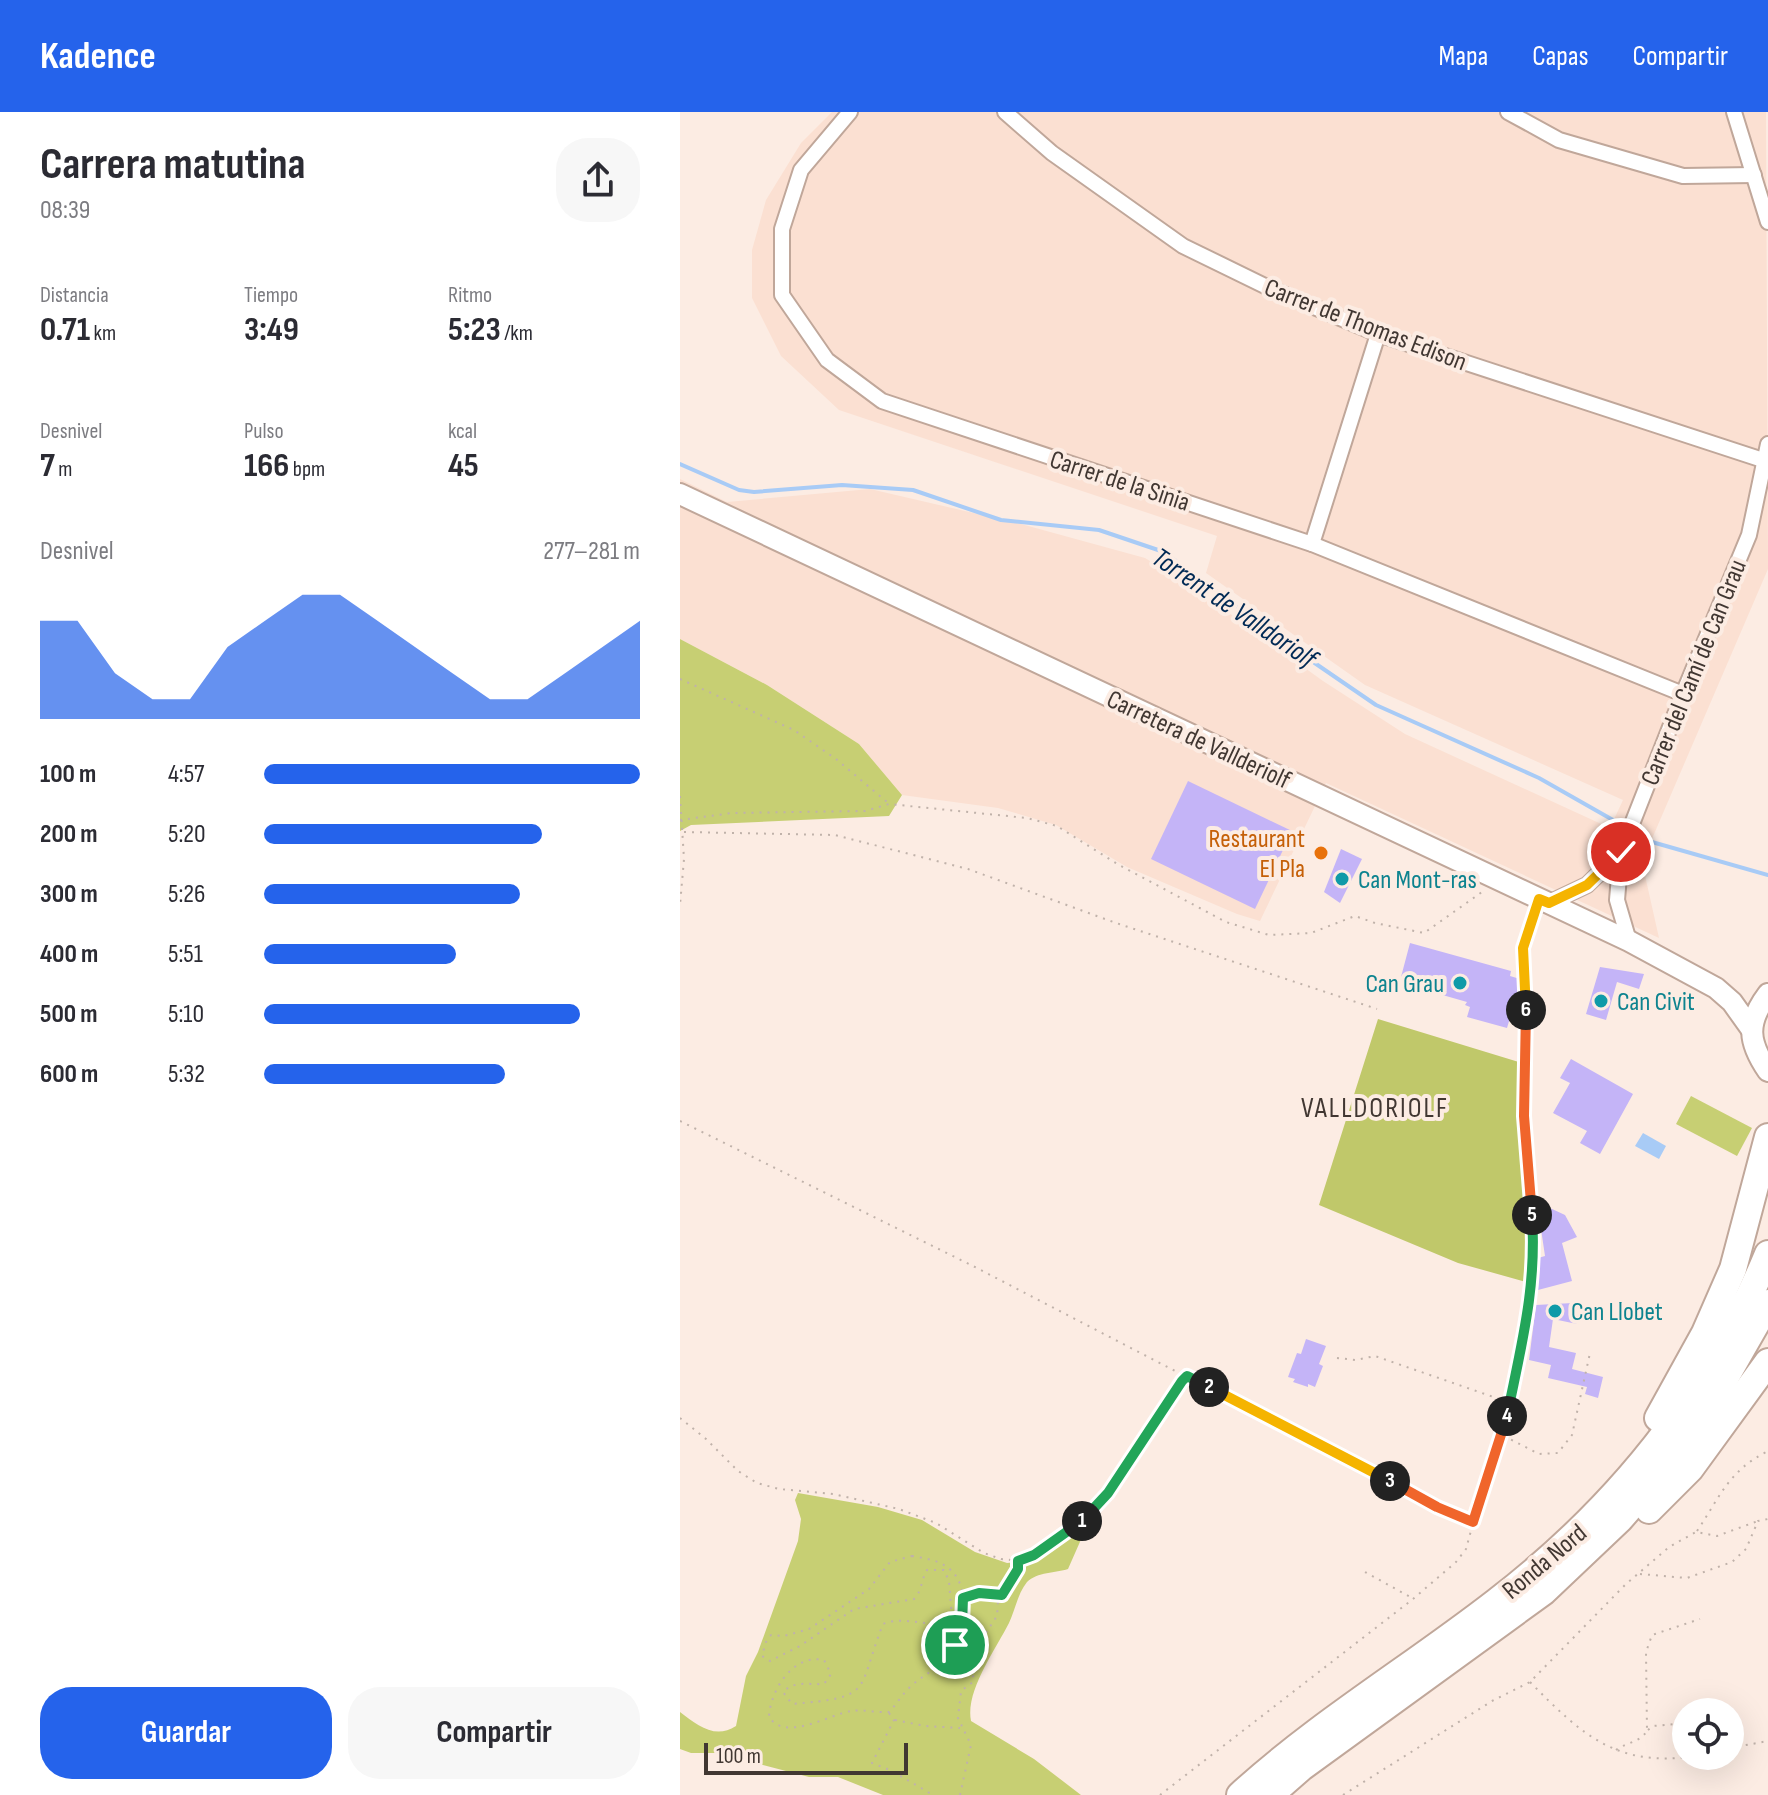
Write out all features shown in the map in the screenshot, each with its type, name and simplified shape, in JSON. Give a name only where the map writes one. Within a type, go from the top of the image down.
[{"type":"highway","points":[[1555,1554],[1665,1409],[1705,1333],[1733,1269],[1768,1137]]},
{"type":"highway","name":"Ronda Nord","points":[[1240,1795],[1277,1761],[1495,1603],[1592,1520],[1645,1461],[1696,1393],[1751,1295],[1768,1254]]},
{"type":"highway","name":"Ronda Nord","points":[[1270,1795],[1302,1767],[1543,1592],[1620,1519],[1669,1463],[1704,1415],[1768,1303]]},
{"type":"highway","points":[[1543,1592],[1570,1581],[1630,1530],[1690,1469],[1768,1362]]},
{"type":"highway","points":[[1222,1795],[1256,1767],[1277,1761]]},
{"type":"street","name":"Carrer de la Sinia","points":[[850,112],[801,170],[782,229],[782,295],[827,360],[882,401],[1312,544],[1683,694]]},
{"type":"street","name":"Carrer de Thomas Edison","points":[[1005,112],[1052,153],[1183,246],[1269,288],[1378,334],[1766,461]]},
{"type":"street","points":[[1508,112],[1559,140],[1683,176],[1754,175]]},
{"type":"street","points":[[1734,112],[1768,222]]},
{"type":"street","points":[[1312,544],[1378,334]]},
{"type":"street","name":"Carrer del Camí de Can Grau","points":[[1629,941],[1617,900],[1621,852],[1749,535],[1768,444]]},
{"type":"street","name":"Carretera de Vallderiolf","points":[[680,494],[1629,941],[1716,988],[1732,1002],[1752,1030],[1757,1055],[1768,1071]]},
{"type":"street","name":"Carrer del Camí de Can Grau","points":[[1544,901],[1587,885],[1621,852]]},
{"type":"street","name":"Carretera de Vallderiolf","points":[[1716,988],[1768,993]]},
{"type":"street","points":[[1752,1030],[1756,1010],[1768,993]]},
{"type":"path","points":[[680,679],[794,730],[848,768],[889,804]]},
{"type":"path","points":[[680,796],[684,832],[680,905]]},
{"type":"path","points":[[681,820],[732,813],[865,811],[889,804],[1027,818],[1057,826],[1119,865],[1226,922],[1269,935],[1311,933],[1355,916],[1424,933],[1481,891],[1502,880]]},
{"type":"path","points":[[684,832],[835,835],[953,865],[1116,923],[1377,1009]]},
{"type":"path","points":[[1160,1795],[1413,1599],[1462,1555],[1469,1540],[1488,1468],[1503,1436],[1532,1288],[1534,1246],[1524,1116],[1526,999],[1523,948],[1544,901]]},
{"type":"path","points":[[680,1121],[973,1266],[1437,1507],[1473,1522]]},
{"type":"path","points":[[1503,1436],[1539,1454],[1558,1453],[1572,1435],[1590,1353]]},
{"type":"path","points":[[1337,1358],[1356,1360],[1375,1356],[1509,1403]]},
{"type":"path","points":[[680,1418],[738,1471],[757,1483],[779,1489],[833,1494],[899,1509],[936,1523],[984,1553],[1018,1561],[1027,1559],[1060,1539],[1093,1511],[1187,1376]]},
{"type":"path","points":[[1343,1795],[1492,1701],[1530,1682],[1638,1574],[1669,1547],[1696,1532],[1723,1486],[1754,1458],[1768,1451]]},
{"type":"path","points":[[1696,1532],[1717,1536],[1768,1519]]},
{"type":"path","points":[[1638,1574],[1687,1578],[1732,1562],[1746,1549],[1758,1521]]},
{"type":"path","points":[[912,1556],[944,1564],[955,1574],[963,1598],[962,1625],[950,1654],[936,1670],[907,1690],[889,1712],[854,1710],[799,1727],[782,1727],[774,1724],[769,1717],[771,1698],[776,1688],[799,1664],[824,1660],[831,1674],[824,1684],[789,1687],[783,1692],[792,1704],[833,1700],[849,1695],[865,1680],[883,1624],[896,1619],[938,1624],[952,1619],[949,1581],[944,1570],[927,1570],[919,1594],[914,1599],[854,1609],[825,1630],[770,1661],[762,1656],[766,1642],[771,1635],[784,1636],[809,1629],[860,1597],[890,1562],[912,1556]]},
{"type":"path","points":[[960,1795],[971,1745],[958,1718],[961,1691],[973,1682],[974,1651],[997,1616],[998,1602],[1018,1569],[1018,1561]]},
{"type":"path","points":[[1365,1572],[1413,1599]]},
{"type":"path","points":[[963,1598],[979,1593],[1002,1595]]},
{"type":"path","points":[[1647,1731],[1648,1642],[1656,1633],[1700,1619]]},
{"type":"path","points":[[1530,1682],[1581,1729],[1616,1751],[1649,1759],[1672,1758]]},
{"type":"path","points":[[889,1712],[894,1720],[925,1726],[961,1727]]},
{"type":"path","points":[[894,1720],[872,1763],[933,1795]]},
{"type":"path","points":[[1616,1751],[1637,1741],[1653,1726],[1672,1724]]},
{"type":"path","points":[[1744,1745],[1768,1741]]},
{"type":"shaded area","points":[[832,112],[1766,112],[1768,569],[1642,862],[1659,938],[1326,783],[1260,921],[1237,914],[1127,867],[1056,825],[998,808],[902,795],[859,744],[767,685],[680,639],[680,479],[727,502],[870,489],[1021,524],[1145,558],[1193,587],[1323,681],[1405,734],[1610,828],[1623,800],[1365,685],[1206,573],[1217,536],[839,410],[781,356],[752,298],[752,250],[766,200],[801,143]]},
{"type":"green space","points":[[680,639],[767,685],[859,744],[902,795],[889,816],[691,825],[680,831]]},
{"type":"green space","points":[[1378,1019],[1522,1063],[1521,1129],[1530,1283],[1458,1263],[1319,1205]]},
{"type":"green space","points":[[1691,1096],[1752,1128],[1737,1156],[1676,1124]]},
{"type":"green space","points":[[798,1493],[878,1507],[922,1520],[975,1552],[1007,1563],[1029,1561],[1081,1528],[1087,1533],[1083,1535],[1068,1569],[1036,1576],[1024,1586],[1009,1623],[977,1684],[970,1709],[971,1721],[1034,1759],[1081,1795],[883,1795],[838,1777],[809,1777],[717,1753],[691,1753],[680,1749],[680,1712],[700,1726],[714,1731],[721,1732],[736,1726],[746,1676],[758,1652],[798,1541],[801,1519],[795,1500]]},
{"type":"water","points":[[1643,1133],[1666,1146],[1659,1159],[1635,1146]]},
{"type":"building","points":[[1188,781],[1292,831],[1255,909],[1151,859]]},
{"type":"building","name":"Can Mont-ras","points":[[1341,849],[1362,859],[1340,903],[1324,892]]},
{"type":"building","name":"Can Grau","points":[[1410,943],[1511,971],[1510,976],[1520,979],[1522,993],[1518,991],[1507,1028],[1467,1017],[1470,1007],[1465,1005],[1467,1002],[1411,986],[1413,980],[1401,977]]},
{"type":"building","name":"Can Civit","points":[[1600,967],[1644,974],[1639,989],[1617,982],[1606,1020],[1586,1014]]},
{"type":"building","points":[[1571,1059],[1633,1094],[1600,1154],[1580,1143],[1587,1131],[1553,1113],[1570,1083],[1560,1078]]},
{"type":"building","points":[[1537,1202],[1565,1215],[1577,1237],[1562,1243],[1572,1281],[1538,1290],[1538,1258],[1545,1256]]},
{"type":"building","name":"Can Llobet","points":[[1573,1303],[1577,1324],[1553,1319],[1549,1347],[1576,1353],[1572,1369],[1603,1377],[1598,1398],[1585,1394],[1587,1387],[1548,1378],[1551,1365],[1529,1360],[1536,1305]]},
{"type":"building","points":[[1306,1339],[1326,1346],[1315,1387],[1293,1382],[1295,1379],[1288,1377]]},
{"type":"waterway","name":"Torrent de Valldoriolf","points":[[680,464],[739,490],[754,492],[842,485],[913,490],[1001,520],[1099,530],[1164,552],[1284,642],[1376,705],[1539,778],[1620,824]]},
{"type":"waterway","name":"Torrent de Valldoriolf","points":[[1640,835],[1652,842],[1768,875]]},
{"type":"place","name":"Restaurant El Pla","points":[[1321,853]]},
{"type":"place","name":"Can Mont-ras","points":[[1342,879]]},
{"type":"place","name":"Can Grau","points":[[1460,983]]},
{"type":"place","name":"Can Civit","points":[[1601,1001]]},
{"type":"place","name":"Can Llobet","points":[[1555,1311]]},
{"type":"district","name":"VALLDORIOLF","points":[[1375,1107]]},
{"type":"route","points":[[955,1645],[962,1625],[963,1598],[979,1593],[1002,1595],[1018,1569],[1018,1561],[1027,1559],[1060,1539],[1093,1511],[1187,1376],[1437,1507],[1473,1522],[1488,1468],[1503,1436],[1531,1301],[1534,1246],[1524,1116],[1526,999],[1523,948],[1539,899],[1549,903],[1587,885],[1621,852]]}]
